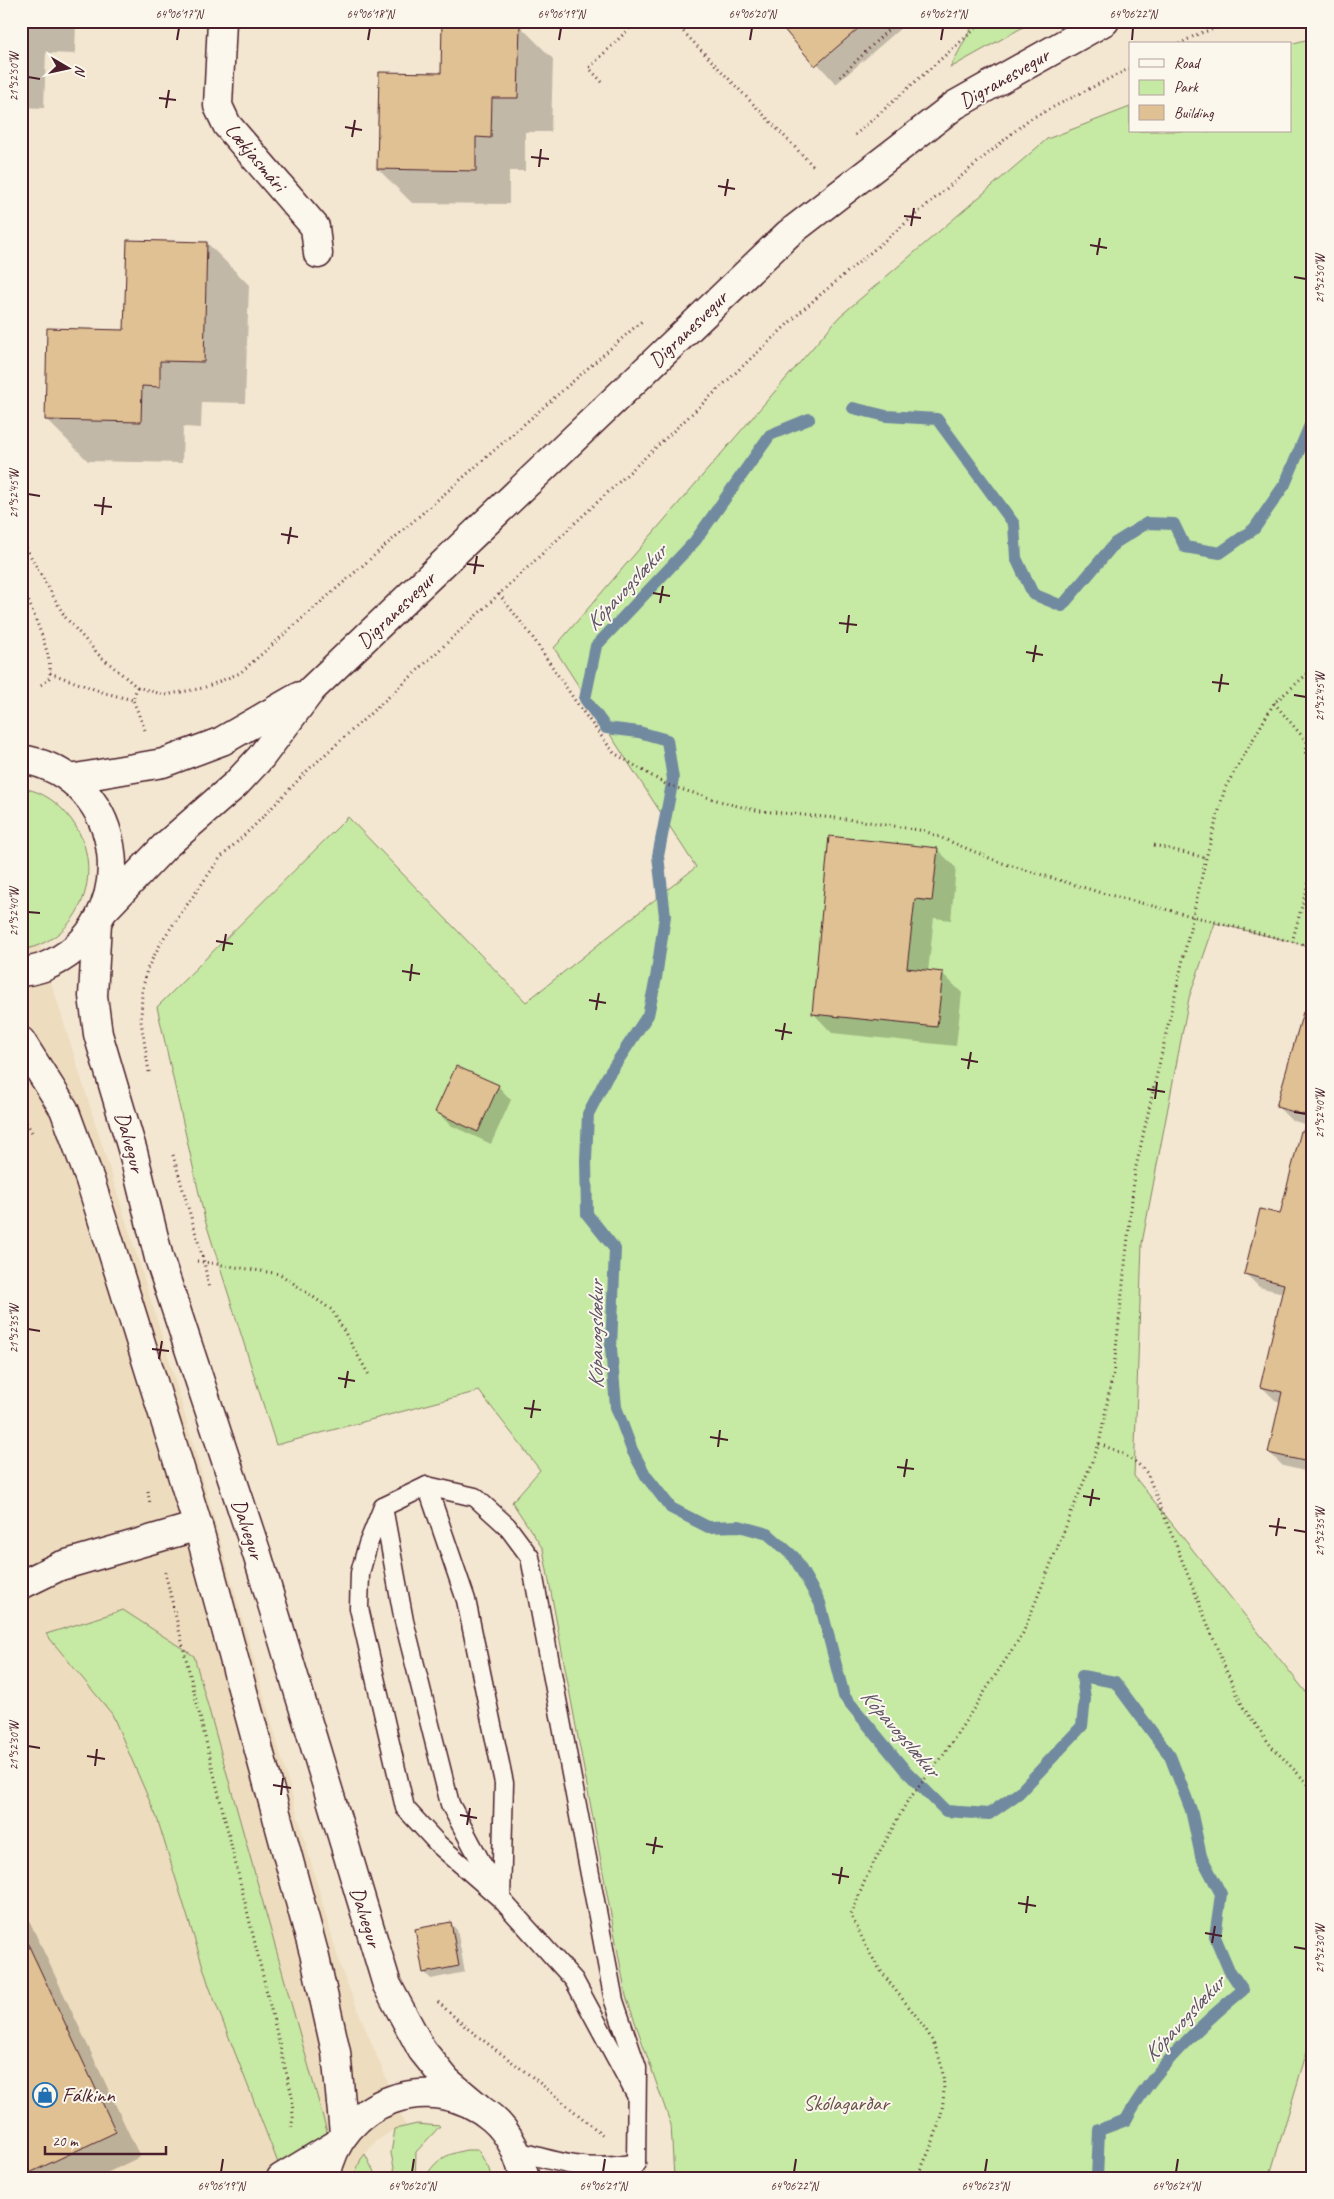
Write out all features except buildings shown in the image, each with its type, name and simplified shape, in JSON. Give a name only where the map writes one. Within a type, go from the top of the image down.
[{"type":"street","name":"Lækjasmári","points":[[222,21],[218,106],[227,125],[315,227],[318,254]]},
{"type":"street","name":"Digranesvegur","points":[[21,972],[43,968],[68,954],[89,935],[100,916],[165,846],[236,784],[260,757],[312,689],[788,234],[955,105],[1104,21]]},
{"type":"street","name":"Digranesvegur","points":[[70,779],[163,763],[222,742],[312,689]]},
{"type":"street","points":[[22,757],[40,763],[70,779],[85,793],[98,810],[108,836],[113,870],[110,891],[100,916]]},
{"type":"street","name":"Dalvegur","points":[[100,916],[93,996],[98,1034],[133,1152],[159,1258],[257,1554],[387,1985],[422,2050],[447,2081],[494,2119],[507,2134],[517,2151],[525,2178]]},
{"type":"street","points":[[21,1041],[64,1109],[84,1162],[198,1526],[314,1953],[336,2052],[341,2139],[328,2167],[326,2178]]},
{"type":"street","points":[[21,1584],[60,1566],[198,1526]]},
{"type":"street","points":[[281,2178],[341,2139],[368,2111],[383,2102],[406,2095],[430,2093],[455,2098],[478,2107]]},
{"type":"lane","points":[[427,1486],[466,1600],[504,1783],[501,1899]]},
{"type":"lane","points":[[626,2178],[636,2162],[637,2068],[614,2001],[530,1557],[507,1526],[475,1497],[427,1486],[383,1507],[368,1544],[360,1573],[359,1608],[405,1808],[439,1845],[501,1899],[574,1980],[636,2095]]},
{"type":"lane","points":[[383,1507],[404,1622],[450,1804],[501,1899]]},
{"type":"lane","points":[[517,2151],[567,2165],[590,2168],[609,2168],[636,2162]]},
{"type":"path","points":[[602,82],[589,68],[637,21]]},
{"type":"path","points":[[672,21],[816,169],[823,162]]},
{"type":"path","points":[[840,77],[897,21]]},
{"type":"path","points":[[852,137],[984,21]]},
{"type":"path","points":[[1183,42],[1198,34],[1237,21]]},
{"type":"path","points":[[150,1081],[141,1021],[142,992],[147,969],[163,939],[214,866],[309,769],[807,306],[1028,120],[1129,69]]},
{"type":"path","points":[[21,539],[65,617],[99,655],[137,687],[165,695],[203,688],[240,673],[644,320]]},
{"type":"path","points":[[21,583],[46,650],[50,673],[49,679],[40,685]]},
{"type":"path","points":[[499,594],[531,635],[578,705],[614,753],[667,785],[733,805],[761,811],[856,820],[925,831],[999,862],[1191,917],[1313,947]]},
{"type":"path","points":[[916,2178],[926,2160],[939,2123],[946,2086],[940,2056],[926,2030],[882,1974],[851,1915],[868,1873],[907,1802],[942,1757],[1024,1633],[1099,1444],[1114,1368],[1135,1171],[1191,917],[1225,788],[1274,703],[1313,668]]},
{"type":"path","points":[[50,673],[105,693],[133,700]]},
{"type":"path","points":[[137,687],[133,700],[147,734]]},
{"type":"path","points":[[1274,703],[1308,743]]},
{"type":"path","points":[[1313,740],[1308,743],[1305,750],[1306,758],[1313,765]]},
{"type":"path","points":[[1154,845],[1206,858]]},
{"type":"path","points":[[1292,942],[1313,866]]},
{"type":"path","points":[[21,1114],[35,1136]]},
{"type":"path","points":[[170,1146],[204,1262],[209,1290]]},
{"type":"path","points":[[159,1258],[204,1262],[280,1274],[332,1310],[369,1375]]},
{"type":"path","points":[[1099,1444],[1124,1453],[1137,1462],[1147,1474],[1226,1670],[1243,1707],[1271,1746],[1313,1790]]},
{"type":"path","points":[[147,1490],[156,1537],[292,2096],[293,2117],[290,2136]]},
{"type":"path","points":[[432,1996],[467,2028],[535,2079],[636,2162]]},
{"type":"shaded area","points":[[21,886],[167,1352],[341,1969],[406,2127],[395,2129],[376,2141],[361,2159],[353,2178],[21,2178]]},
{"type":"green space","points":[[975,21],[1034,21],[950,68]]},
{"type":"green space","name":"Skólagarðar","points":[[1313,38],[1313,947],[1215,923],[1189,998],[1142,1243],[1134,1476],[1313,1701],[1313,2049],[1308,2048],[1269,2178],[674,2178],[671,2125],[626,1996],[543,1549],[512,1502],[540,1470],[479,1391],[276,1445],[205,1220],[157,1007],[348,817],[526,1002],[696,867],[554,648],[839,317],[1047,139],[1129,107],[1129,132],[1292,132],[1292,43]]},
{"type":"green space","points":[[21,788],[45,796],[64,811],[78,830],[86,851],[88,873],[84,894],[76,914],[62,930],[44,943],[21,950]]},
{"type":"green space","points":[[123,1610],[194,1656],[331,2146],[280,2168],[209,1986],[157,1818],[112,1714],[46,1634]]},
{"type":"green space","points":[[417,2124],[440,2126],[416,2152],[415,2178],[396,2178],[391,2153],[395,2129]]},
{"type":"green space","points":[[466,2150],[478,2150],[489,2169],[491,2178],[425,2178],[437,2162],[452,2154]]},
{"type":"green space","points":[[365,2154],[377,2178],[353,2178],[361,2159]]},
{"type":"waterway","name":"Kópavogslækur","points":[[853,408],[886,416],[937,419],[1014,524],[1016,558],[1033,594],[1062,606],[1115,543],[1147,523],[1174,524],[1185,547],[1220,553],[1254,529],[1285,484],[1313,418]]},
{"type":"waterway","name":"Kópavogslækur","points":[[809,419],[770,435],[695,541],[596,646],[585,699],[606,728],[639,732],[667,740],[673,779],[658,856],[665,916],[656,978],[648,1015],[607,1077],[588,1114],[586,1160],[587,1214],[615,1249],[611,1348],[616,1407],[632,1450],[646,1476],[671,1508],[708,1527],[739,1526],[768,1534],[794,1557],[820,1603],[844,1696],[905,1770],[946,1811],[989,1814],[1019,1793],[1082,1726],[1085,1699],[1082,1676],[1115,1682],[1170,1756],[1191,1810],[1201,1856],[1221,1894],[1215,1937],[1229,1970],[1243,1990],[1194,2033],[1178,2050],[1149,2084],[1126,2120],[1099,2130],[1097,2178]]},
{"type":"place","name":"Fálkinn","points":[[45,2095]]}]
